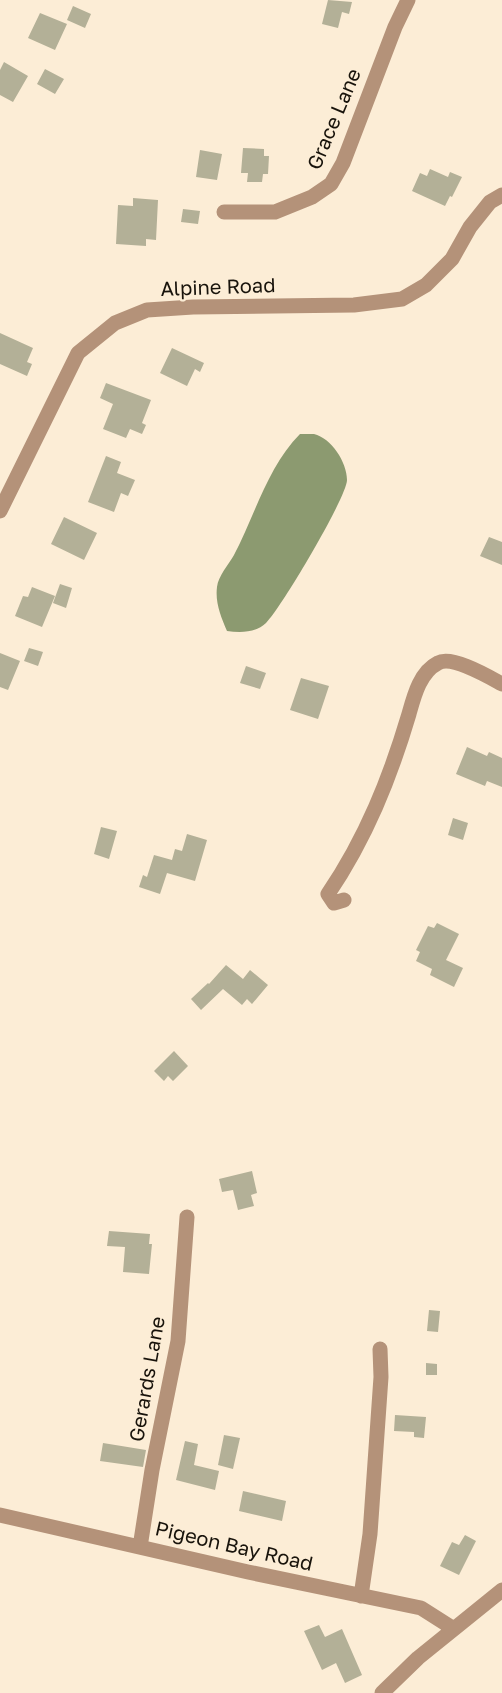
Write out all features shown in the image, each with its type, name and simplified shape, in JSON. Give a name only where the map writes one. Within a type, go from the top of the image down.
[{"type":"street","name":"Grace Lane","points":[[224,212],[275,212],[312,197],[331,184],[343,163],[395,27],[408,0]]},
{"type":"street","name":"Alpine Road","points":[[0,511],[4,493],[78,353],[115,323],[147,310],[354,305],[402,299],[426,285],[452,259],[470,228],[490,202],[502,195]]},
{"type":"street","points":[[344,900],[334,903],[328,894],[365,832],[388,780],[413,700],[423,676],[439,662],[459,664],[502,684]]},
{"type":"street","name":"Gerards Lane","points":[[140,1547],[152,1470],[178,1341],[187,1217]]},
{"type":"street","points":[[361,1596],[370,1534],[381,1377],[380,1349]]},
{"type":"street","name":"Pigeon Bay Road","points":[[0,1515],[421,1608],[454,1629]]},
{"type":"street","points":[[382,1693],[418,1658],[502,1590]]},
{"type":"shaded area","points":[[300,434],[320,436],[337,452],[346,473],[347,480],[344,490],[312,553],[274,614],[258,629],[227,631],[218,604],[218,583],[279,461]]},
{"type":"building","points":[[328,0],[352,2],[349,14],[342,12],[338,28],[322,24]]},
{"type":"building","points":[[73,6],[91,14],[85,28],[67,20]]},
{"type":"building","points":[[40,13],[67,24],[55,50],[28,38]]},
{"type":"building","points":[[4,62],[28,76],[13,102],[0,95],[0,70]]},
{"type":"building","points":[[45,69],[64,79],[55,94],[37,84]]},
{"type":"building","points":[[243,148],[264,149],[264,156],[269,156],[268,174],[263,174],[262,182],[247,182],[248,173],[241,173]]},
{"type":"building","points":[[200,150],[222,154],[217,180],[196,177]]},
{"type":"building","points":[[430,169],[448,177],[450,172],[462,177],[445,206],[412,191],[420,173],[427,176]]},
{"type":"building","points":[[133,198],[158,200],[156,240],[146,239],[146,246],[116,244],[118,205],[133,206]]},
{"type":"building","points":[[183,209],[200,211],[198,224],[181,222]]},
{"type":"building","points":[[0,333],[33,348],[27,362],[32,364],[27,376],[0,364]]},
{"type":"building","points":[[172,348],[204,363],[200,372],[195,369],[187,386],[160,373]]},
{"type":"building","points":[[106,383],[151,400],[142,423],[146,425],[142,434],[130,429],[126,438],[103,429],[113,404],[100,398]]},
{"type":"building","points":[[106,456],[121,462],[117,473],[135,480],[128,496],[121,493],[114,512],[88,502]]},
{"type":"building","points":[[64,517],[97,533],[84,560],[51,544]]},
{"type":"building","points":[[489,537],[502,542],[502,565],[480,556]]},
{"type":"building","points":[[60,584],[72,588],[66,608],[53,603]]},
{"type":"building","points":[[32,587],[55,596],[42,627],[15,616],[23,596],[28,597]]},
{"type":"building","points":[[29,648],[43,652],[38,666],[24,661]]},
{"type":"building","points":[[0,653],[20,661],[8,690],[0,687]]},
{"type":"building","points":[[246,666],[266,673],[260,689],[240,683]]},
{"type":"building","points":[[301,678],[329,686],[318,719],[290,710]]},
{"type":"building","points":[[467,747],[487,756],[489,752],[502,758],[502,787],[487,781],[485,786],[456,774]]},
{"type":"building","points":[[453,818],[468,823],[463,840],[448,835]]},
{"type":"building","points":[[101,827],[117,831],[109,859],[94,854]]},
{"type":"building","points":[[187,834],[207,840],[195,881],[167,873],[160,894],[139,887],[143,875],[147,877],[154,855],[172,860],[175,849],[182,851]]},
{"type":"building","points":[[437,923],[459,934],[446,960],[463,968],[454,987],[430,975],[432,969],[416,961],[420,952],[416,950],[428,926],[434,928]]},
{"type":"building","points":[[226,965],[243,979],[250,970],[268,985],[252,1004],[247,999],[242,1005],[223,989],[201,1010],[191,999]]},
{"type":"building","points":[[174,1051],[188,1066],[173,1081],[168,1076],[164,1081],[154,1071]]},
{"type":"building","points":[[252,1171],[257,1193],[251,1195],[254,1206],[238,1210],[233,1190],[222,1192],[219,1179]]},
{"type":"building","points":[[109,1231],[150,1234],[149,1244],[152,1244],[149,1274],[123,1272],[125,1247],[107,1246]]},
{"type":"building","points":[[429,1310],[440,1311],[438,1332],[427,1331]]},
{"type":"building","points":[[426,1363],[437,1364],[437,1375],[426,1375]]},
{"type":"building","points":[[395,1415],[426,1417],[424,1438],[414,1437],[414,1432],[394,1431]]},
{"type":"building","points":[[224,1435],[240,1438],[233,1469],[218,1465]]},
{"type":"building","points":[[185,1441],[198,1444],[194,1465],[219,1471],[215,1490],[176,1480]]},
{"type":"building","points":[[103,1443],[146,1450],[143,1467],[100,1461]]},
{"type":"building","points":[[243,1491],[286,1501],[282,1521],[239,1511]]},
{"type":"building","points":[[465,1535],[476,1541],[459,1575],[440,1566],[452,1542],[459,1545]]},
{"type":"building","points":[[319,1625],[325,1637],[342,1629],[362,1675],[345,1683],[336,1663],[322,1670],[304,1631]]}]
